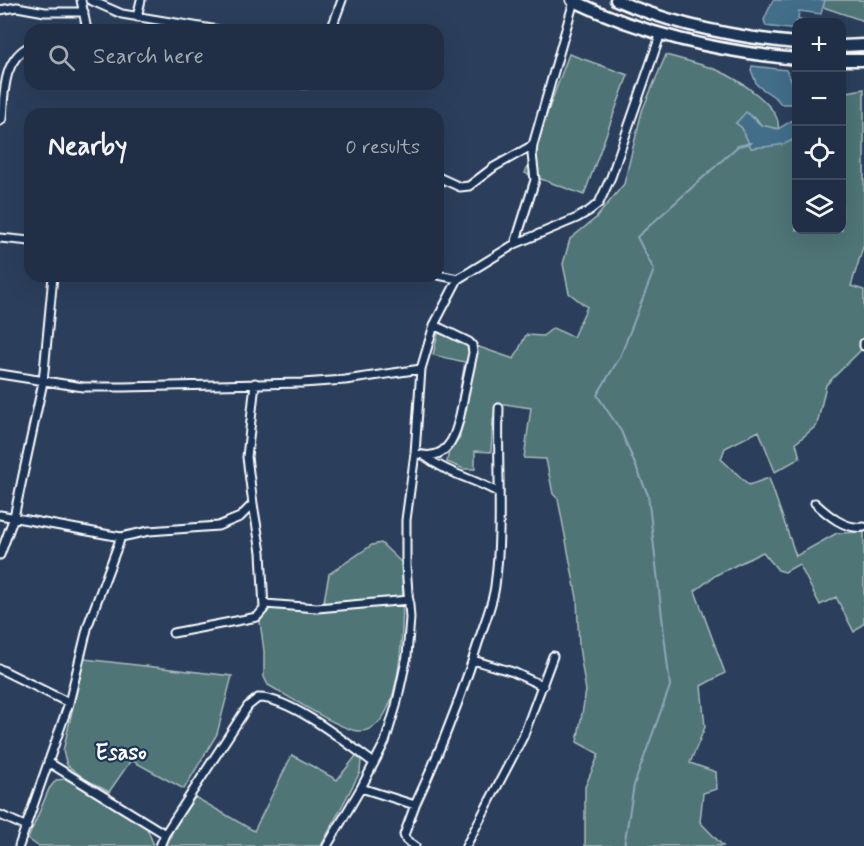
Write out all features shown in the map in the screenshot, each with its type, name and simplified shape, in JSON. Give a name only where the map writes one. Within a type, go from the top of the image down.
[{"type":"main road","points":[[616,0],[665,20],[762,40],[792,43]]},
{"type":"main road","points":[[573,1],[660,36],[756,55],[792,59]]},
{"type":"main road","points":[[846,46],[864,45]]},
{"type":"main road","points":[[846,60],[864,60]]},
{"type":"street","points":[[81,0],[86,24]]},
{"type":"street","points":[[90,0],[114,12],[183,24]]},
{"type":"street","points":[[137,16],[141,0]]},
{"type":"street","points":[[333,24],[342,0]]},
{"type":"street","points":[[515,244],[535,180],[533,145],[573,1]]},
{"type":"street","points":[[0,10],[17,7],[45,12],[84,12]]},
{"type":"street","points":[[327,846],[362,788],[392,722],[407,656],[410,618],[406,566],[406,520],[415,453],[421,369],[434,325],[458,279],[515,244],[577,218],[589,211],[601,199],[660,36]]},
{"type":"street","points":[[0,121],[3,117],[4,92],[10,66],[24,51]]},
{"type":"street","points":[[444,180],[460,187],[469,186],[494,167],[533,145]]},
{"type":"street","points":[[0,238],[24,241]]},
{"type":"street","points":[[444,276],[458,279]]},
{"type":"street","points":[[0,555],[14,517],[43,382],[52,282]]},
{"type":"street","points":[[426,457],[447,448],[453,440],[473,353],[469,342],[434,325]]},
{"type":"street","points":[[0,374],[83,387],[124,387],[345,380],[421,369]]},
{"type":"street","points":[[173,633],[257,617],[263,612],[265,604],[261,552],[247,458],[255,383]]},
{"type":"street","points":[[415,846],[406,840],[404,835],[473,660],[495,590],[500,524],[499,408]]},
{"type":"street","points":[[415,453],[499,493]]},
{"type":"street","points":[[814,503],[843,524],[864,527]]},
{"type":"street","points":[[0,515],[121,537],[148,531],[229,524],[253,504]]},
{"type":"street","points":[[19,846],[69,703],[88,625],[121,537]]},
{"type":"street","points":[[265,604],[317,608],[409,600]]},
{"type":"street","points":[[466,846],[523,737],[553,656]]},
{"type":"street","points":[[473,660],[513,672],[543,686]]},
{"type":"street","points":[[0,669],[69,703]]},
{"type":"street","points":[[160,846],[165,834],[249,706],[258,698],[269,699],[314,720],[374,763]]},
{"type":"street","points":[[48,762],[165,834]]},
{"type":"street","points":[[362,788],[415,805]]},
{"type":"street","points":[[0,815],[27,827]]},
{"type":"green space","points":[[825,0],[864,0],[864,21],[823,7]]},
{"type":"green space","points":[[569,54],[628,75],[584,195],[525,173]]},
{"type":"green space","points":[[666,55],[717,70],[746,86],[766,103],[778,120],[778,129],[761,125],[755,117],[736,123],[742,128],[751,148],[792,140],[792,234],[846,234],[846,92],[864,89],[864,244],[851,286],[864,290],[864,347],[826,385],[817,425],[796,443],[800,458],[775,472],[759,431],[725,448],[721,459],[749,485],[769,478],[796,556],[837,533],[864,532],[864,623],[854,632],[836,597],[820,605],[799,564],[785,572],[778,570],[763,552],[716,575],[695,591],[725,673],[701,686],[705,727],[690,763],[716,772],[717,789],[703,793],[700,822],[723,846],[585,846],[585,787],[599,754],[577,742],[586,691],[579,647],[577,598],[558,499],[553,494],[546,459],[524,458],[531,408],[498,403],[493,420],[491,452],[475,451],[475,469],[464,469],[447,462],[449,450],[460,437],[458,401],[465,362],[433,355],[438,333],[514,359],[526,335],[543,336],[553,328],[573,337],[587,307],[569,293],[563,264],[570,239],[596,218],[624,184],[642,111]]},
{"type":"green space","points":[[381,543],[402,563],[403,604],[400,660],[395,688],[387,711],[375,726],[358,731],[327,719],[268,685],[264,677],[264,651],[259,614],[268,607],[322,612],[329,574],[372,545]]},
{"type":"green space","points":[[84,659],[232,676],[217,734],[184,789],[131,760],[109,792],[85,779],[67,765],[63,751]]},
{"type":"green space","points":[[292,755],[337,780],[356,756],[361,760],[360,772],[321,846],[167,846],[173,830],[195,797],[254,831]]},
{"type":"green space","points":[[66,779],[137,819],[147,828],[152,846],[38,846],[28,839],[49,789],[56,780]]},
{"type":"water","points":[[773,0],[825,0],[821,14],[799,11],[798,18],[792,18],[792,29],[766,26],[764,20]]},
{"type":"water","points":[[752,66],[786,70],[792,82],[792,104],[781,104],[757,85],[751,70]]},
{"type":"water","points":[[746,112],[761,125],[778,129],[792,121],[792,140],[787,143],[751,148],[742,128],[736,123]]},
{"type":"waterway","points":[[624,846],[634,785],[670,686],[648,495],[621,431],[597,395],[620,357],[654,270],[637,237],[738,146],[751,143]]},
{"type":"district","name":"Esaso","points":[[121,751]]}]
